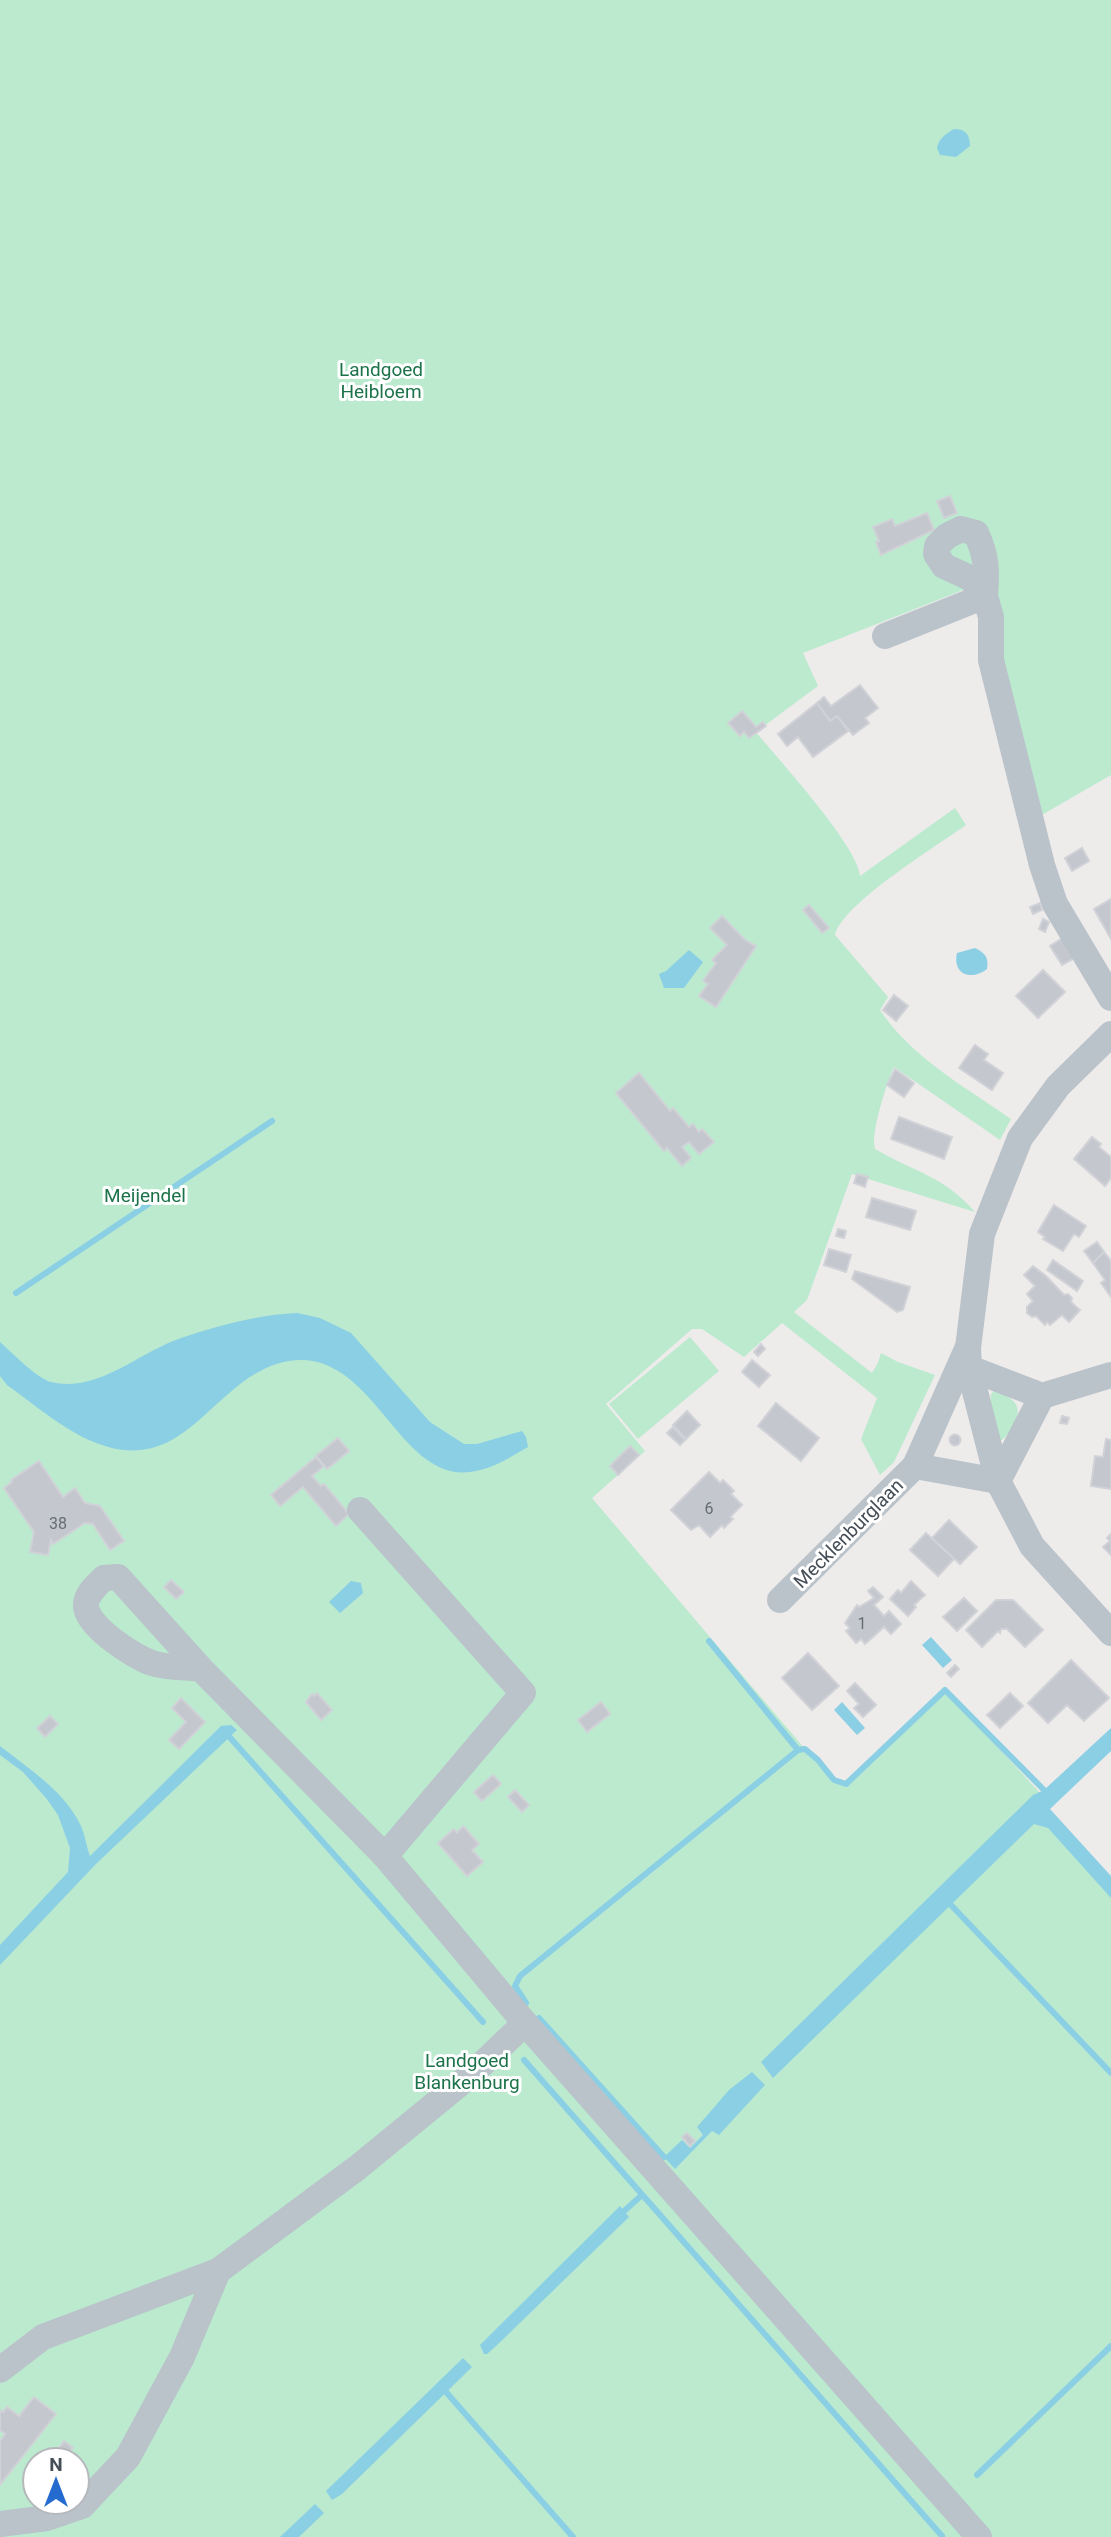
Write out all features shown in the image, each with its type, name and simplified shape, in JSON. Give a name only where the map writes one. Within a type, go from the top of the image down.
[{"type":"street","points":[[886,636],[985,596],[991,617],[991,660],[1042,866],[1055,904],[1111,998]]},
{"type":"street","points":[[1111,1034],[1058,1086],[1020,1138],[982,1234],[968,1358],[998,1481],[1032,1546],[1111,1633]]},
{"type":"street","points":[[968,1358],[1042,1396],[1111,1375]]},
{"type":"street","name":"Mecklenburglaan","points":[[780,1600],[915,1466],[968,1358]]},
{"type":"street","points":[[998,1481],[1042,1396]]},
{"type":"street","name":"Mecklenburglaan","points":[[915,1466],[998,1481]]},
{"type":"street","points":[[360,1510],[523,1693],[386,1856]]},
{"type":"street","points":[[201,1669],[386,1856],[526,2023],[979,2537]]},
{"type":"street","points":[[0,2370],[43,2337],[218,2271],[357,2168],[473,2073],[526,2023]]},
{"type":"street","points":[[0,2524],[47,2518],[82,2505],[128,2456],[181,2357],[218,2271]]},
{"type":"green space","points":[[0,0],[1111,0],[1111,775],[1040,816],[999,670],[1000,601],[986,581],[803,653],[818,686],[756,732],[832,824],[856,862],[860,876],[955,808],[966,825],[872,892],[841,922],[835,935],[888,997],[880,1010],[907,1042],[940,1070],[1011,1119],[1000,1140],[894,1067],[877,1120],[875,1149],[940,1182],[975,1212],[852,1174],[807,1300],[794,1312],[872,1373],[881,1353],[935,1375],[894,1462],[880,1475],[861,1439],[877,1398],[782,1323],[744,1357],[702,1329],[692,1329],[606,1404],[645,1451],[592,1498],[834,1780],[847,1784],[945,1690],[1041,1794],[1053,1823],[1111,1886],[1111,2537],[0,2537]]},
{"type":"green space","points":[[690,1337],[719,1371],[638,1439],[609,1404]]},
{"type":"green space","points":[[995,1390],[1010,1398],[1018,1410],[1012,1427],[1002,1440],[996,1439],[990,1407],[991,1394]]},
{"type":"water","points":[[954,129],[967,133],[970,146],[956,157],[940,155],[937,148],[939,142]]},
{"type":"water","points":[[975,948],[986,956],[987,969],[975,975],[964,974],[957,966],[957,953]]},
{"type":"water","points":[[689,950],[703,962],[684,988],[664,988],[659,974]]},
{"type":"water","points":[[297,1313],[320,1318],[351,1333],[430,1422],[464,1444],[477,1444],[522,1431],[528,1447],[487,1468],[453,1472],[431,1462],[410,1445],[351,1380],[328,1366],[301,1360],[283,1362],[257,1373],[168,1442],[146,1449],[124,1450],[82,1437],[43,1412],[7,1385],[0,1376],[0,1342],[39,1376],[51,1382],[69,1384],[102,1377],[195,1333],[253,1318]]},
{"type":"water","points":[[351,1581],[361,1583],[363,1593],[340,1613],[329,1602]]},
{"type":"water","points":[[931,1637],[952,1660],[943,1668],[922,1645]]},
{"type":"water","points":[[842,1702],[865,1728],[857,1735],[834,1710]]},
{"type":"water","points":[[231,1725],[237,1730],[96,1864],[0,1965],[0,1945],[68,1872],[70,1848],[58,1815],[23,1772],[0,1755],[0,1746],[55,1790],[73,1812],[82,1828],[90,1856],[221,1726]]},
{"type":"water","points":[[1111,1728],[1111,1751],[1050,1809],[1111,1876],[1111,1898],[1048,1828],[1034,1824],[773,2078],[761,2062],[1033,1795],[1044,1790]]},
{"type":"water","points":[[752,2072],[765,2085],[719,2135],[712,2131],[675,2169],[664,2157],[682,2140],[690,2148],[703,2135],[697,2127],[729,2090]]},
{"type":"water","points":[[620,2206],[629,2217],[495,2347],[484,2354],[480,2345]]},
{"type":"water","points":[[463,2358],[472,2367],[342,2494],[332,2500],[326,2491]]},
{"type":"water","points":[[315,2504],[324,2513],[299,2537],[280,2537]]},
{"type":"building","points":[[950,496],[957,513],[944,518],[937,501]]},
{"type":"building","points":[[927,513],[934,530],[881,555],[873,527],[892,519],[895,526]]},
{"type":"building","points":[[860,685],[878,708],[865,718],[869,723],[853,735],[837,716],[830,721],[817,703],[824,697],[831,706]]},
{"type":"building","points":[[817,703],[830,721],[837,716],[848,731],[813,757],[798,737],[787,746],[778,734]]},
{"type":"building","points":[[742,711],[756,727],[763,722],[766,726],[749,738],[744,732],[740,736],[728,723]]},
{"type":"building","points":[[1082,848],[1089,861],[1072,871],[1065,858]]},
{"type":"building","points":[[1111,899],[1111,939],[1094,909]]},
{"type":"building","points":[[1040,903],[1042,910],[1033,914],[1030,907]]},
{"type":"building","points":[[809,905],[829,928],[822,933],[803,910]]},
{"type":"building","points":[[722,916],[745,940],[756,946],[716,1007],[699,996],[708,984],[703,981],[716,963],[712,960],[727,945],[710,928]]},
{"type":"building","points":[[1043,919],[1049,922],[1045,932],[1039,929]]},
{"type":"building","points":[[1064,937],[1077,957],[1062,965],[1050,946]]},
{"type":"building","points":[[1043,970],[1065,992],[1038,1018],[1016,996]]},
{"type":"building","points":[[894,995],[908,1006],[896,1021],[883,1010]]},
{"type":"building","points":[[975,1045],[988,1054],[984,1060],[1003,1073],[992,1090],[959,1068]]},
{"type":"building","points":[[895,1069],[914,1083],[904,1097],[887,1085]]},
{"type":"building","points":[[639,1073],[670,1111],[673,1108],[689,1127],[693,1124],[699,1132],[702,1129],[714,1142],[699,1154],[689,1142],[682,1147],[691,1158],[682,1166],[667,1148],[664,1151],[616,1093]]},
{"type":"building","points":[[899,1117],[952,1137],[944,1159],[891,1139]]},
{"type":"building","points":[[1092,1137],[1111,1157],[1111,1178],[1105,1186],[1074,1159]]},
{"type":"building","points":[[857,1174],[868,1177],[865,1187],[854,1183]]},
{"type":"building","points":[[872,1198],[916,1211],[910,1230],[866,1217]]},
{"type":"building","points":[[1054,1205],[1086,1226],[1079,1237],[1074,1234],[1063,1251],[1043,1239],[1045,1237],[1038,1232]]},
{"type":"building","points":[[838,1229],[846,1231],[844,1238],[836,1236]]},
{"type":"building","points":[[1097,1242],[1104,1252],[1093,1263],[1084,1251]]},
{"type":"building","points":[[829,1249],[851,1255],[846,1272],[824,1265]]},
{"type":"building","points":[[1104,1252],[1111,1261],[1111,1297],[1101,1283],[1105,1280],[1093,1263]]},
{"type":"building","points":[[1053,1260],[1083,1281],[1077,1291],[1047,1270]]},
{"type":"building","points":[[1033,1266],[1064,1295],[1068,1294],[1072,1298],[1071,1302],[1080,1310],[1069,1322],[1062,1315],[1050,1325],[1047,1322],[1045,1325],[1036,1316],[1032,1317],[1027,1313],[1027,1307],[1033,1301],[1027,1294],[1035,1286],[1024,1275]]},
{"type":"building","points":[[855,1271],[910,1287],[903,1310],[897,1312],[852,1279]]},
{"type":"building","points":[[761,1344],[765,1349],[758,1356],[754,1352]]},
{"type":"building","points":[[752,1360],[770,1375],[759,1387],[742,1372]]},
{"type":"building","points":[[776,1403],[819,1438],[801,1461],[758,1426]]},
{"type":"building","points":[[687,1411],[700,1425],[686,1439],[673,1425]]},
{"type":"building","points":[[1062,1416],[1069,1418],[1067,1424],[1060,1423]]},
{"type":"building","points":[[673,1427],[685,1440],[680,1445],[667,1433]]},
{"type":"building","points":[[955,1434],[961,1440],[955,1446],[949,1440]]},
{"type":"building","points":[[338,1438],[349,1451],[327,1469],[316,1456]]},
{"type":"building","points":[[1106,1439],[1111,1440],[1111,1489],[1091,1486],[1095,1456],[1103,1457]]},
{"type":"building","points":[[630,1446],[639,1455],[618,1475],[610,1466]]},
{"type":"building","points":[[316,1457],[324,1466],[312,1476],[321,1486],[324,1484],[349,1514],[336,1526],[303,1487],[280,1506],[271,1495]]},
{"type":"building","points":[[39,1461],[63,1497],[75,1488],[85,1503],[100,1506],[124,1541],[110,1550],[93,1524],[85,1523],[53,1544],[51,1540],[48,1555],[30,1552],[34,1532],[4,1488]]},
{"type":"building","points":[[709,1472],[720,1483],[723,1480],[734,1491],[731,1494],[742,1505],[724,1528],[722,1525],[710,1537],[699,1525],[691,1530],[671,1510]]},
{"type":"building","points":[[949,1520],[977,1547],[960,1564],[932,1538]]},
{"type":"building","points":[[926,1533],[954,1559],[938,1576],[910,1550]]},
{"type":"building","points":[[1111,1534],[1111,1555],[1103,1547],[1110,1541],[1107,1538]]},
{"type":"building","points":[[171,1580],[184,1592],[176,1599],[164,1587]]},
{"type":"building","points":[[911,1581],[925,1595],[914,1605],[916,1607],[908,1616],[890,1599],[898,1590],[901,1593]]},
{"type":"building","points":[[873,1587],[883,1597],[874,1605],[884,1616],[889,1611],[901,1624],[891,1634],[884,1627],[865,1644],[861,1639],[856,1643],[846,1631],[850,1628],[845,1623],[857,1605],[859,1607],[874,1598],[868,1591]]},
{"type":"building","points":[[964,1598],[977,1611],[957,1631],[943,1617]]},
{"type":"building","points":[[996,1600],[1013,1600],[1043,1630],[1025,1647],[1007,1629],[1001,1629],[1000,1633],[998,1631],[982,1647],[966,1630]]},
{"type":"building","points":[[808,1653],[839,1686],[812,1710],[782,1678]]},
{"type":"building","points":[[1071,1660],[1109,1698],[1084,1721],[1067,1705],[1048,1723],[1028,1703]]},
{"type":"building","points":[[955,1665],[959,1669],[951,1677],[947,1673]]},
{"type":"building","points":[[855,1683],[876,1705],[863,1717],[854,1708],[859,1704],[847,1691]]},
{"type":"building","points":[[317,1693],[332,1710],[321,1720],[306,1702],[312,1694],[314,1696]]},
{"type":"building","points":[[1010,1693],[1023,1706],[1000,1728],[987,1715]]},
{"type":"building","points":[[181,1698],[205,1722],[179,1749],[169,1740],[186,1722],[172,1708]]},
{"type":"building","points":[[601,1702],[610,1714],[587,1732],[578,1720]]},
{"type":"building","points":[[50,1716],[58,1724],[45,1737],[37,1728]]},
{"type":"building","points":[[493,1775],[501,1784],[482,1801],[474,1792]]},
{"type":"building","points":[[515,1790],[529,1805],[522,1812],[508,1797]]},
{"type":"building","points":[[463,1826],[479,1844],[472,1850],[483,1862],[467,1876],[438,1843],[454,1829],[457,1833]]},
{"type":"building","points":[[687,2133],[695,2141],[690,2146],[682,2137]]},
{"type":"building","points":[[34,2397],[56,2414],[31,2446],[21,2446],[21,2458],[0,2485],[0,2441],[5,2434],[0,2430],[0,2410],[3,2412],[7,2407],[19,2416]]},
{"type":"waterway","points":[[16,1293],[272,1121]]},
{"type":"waterway","points":[[709,1641],[798,1750]]},
{"type":"waterway","points":[[526,2003],[515,1986],[520,1976],[798,1750],[805,1749],[834,1780],[846,1784],[945,1690],[1044,1790]]},
{"type":"waterway","points":[[225,1732],[483,2022]]},
{"type":"waterway","points":[[951,1905],[1111,2073]]},
{"type":"waterway","points":[[539,2018],[664,2157]]},
{"type":"waterway","points":[[524,2060],[942,2536]]},
{"type":"waterway","points":[[623,2212],[642,2195]]},
{"type":"waterway","points":[[977,2475],[1111,2346]]},
{"type":"waterway","points":[[446,2392],[573,2537]]},
{"type":"park label","name":"Landgoed Heibloem","points":[[381,380]]},
{"type":"park label","name":"Meijendel","points":[[145,1195]]},
{"type":"park label","name":"Landgoed Blankenburg","points":[[467,2071]]}]
